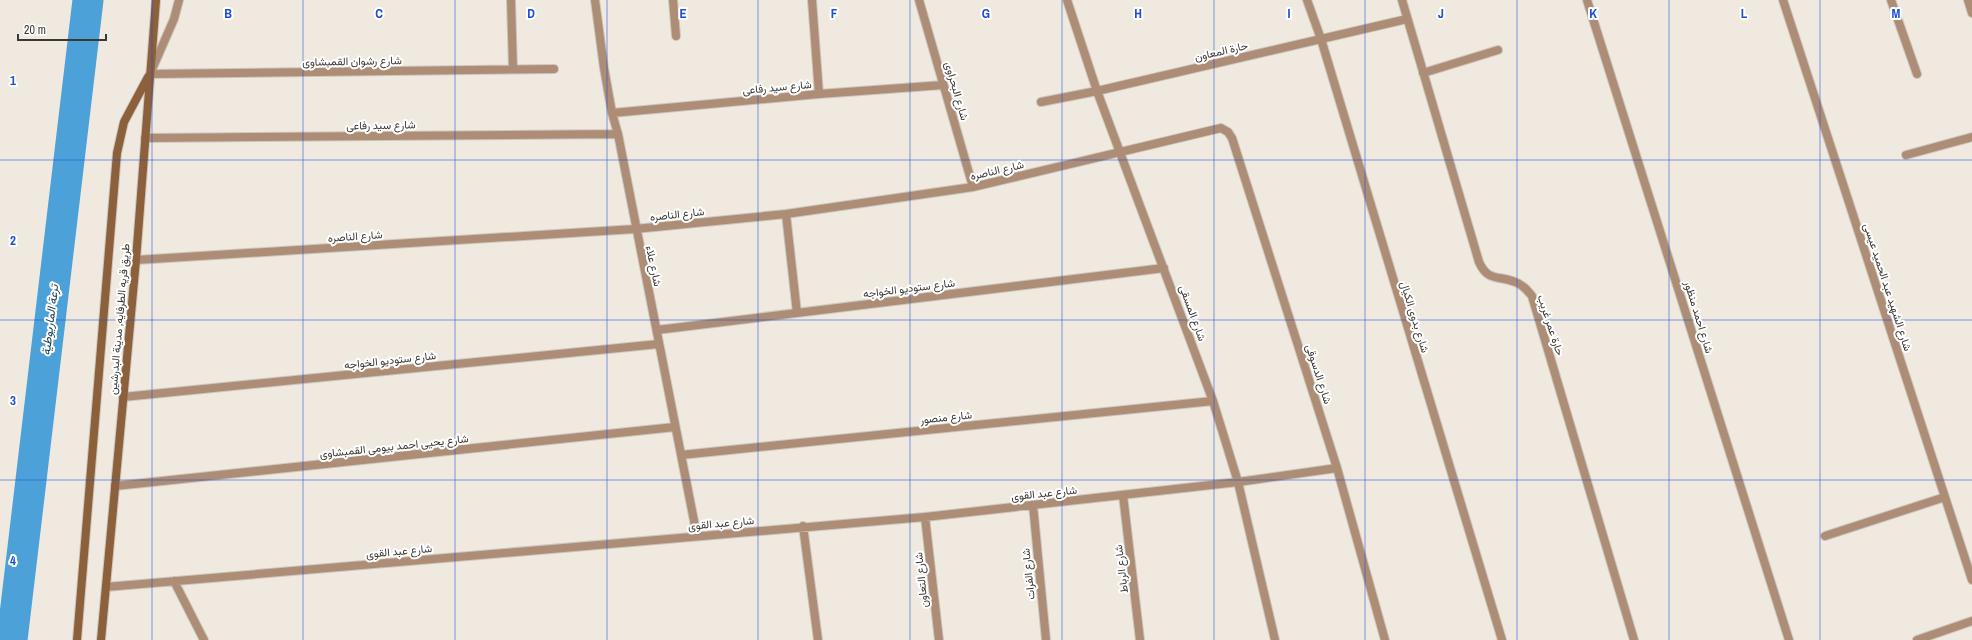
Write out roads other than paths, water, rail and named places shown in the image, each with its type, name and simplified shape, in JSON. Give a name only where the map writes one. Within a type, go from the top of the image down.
[{"type":"main road","name":"طريق قريه الطرفايه, مدينة البدرشين","points":[[101,640],[136,260],[156,0]]},
{"type":"main road","points":[[77,640],[117,153],[124,122],[150,74]]},
{"type":"street","points":[[150,74],[174,19],[179,0]]},
{"type":"street","points":[[511,0],[513,70]]},
{"type":"street","name":"شارع علاء","points":[[595,0],[612,114],[618,134],[635,229],[657,330],[697,536]]},
{"type":"street","points":[[673,0],[676,36]]},
{"type":"street","points":[[812,0],[819,94]]},
{"type":"street","name":"شارع البحراوى","points":[[919,0],[973,187]]},
{"type":"street","name":"شارع المسقى","points":[[1067,0],[1097,91],[1213,401],[1238,482],[1275,640]]},
{"type":"street","name":"شارع بدوى الكيال","points":[[1307,0],[1321,39],[1502,640]]},
{"type":"street","name":"حارة عمر غريب","points":[[1402,0],[1483,270],[1490,276],[1516,282],[1525,288],[1532,296],[1634,640]]},
{"type":"street","name":"شارع احمد منظور","points":[[1587,0],[1789,640]]},
{"type":"street","name":"شارع الشهيد عبد الحميد عيسى","points":[[1783,0],[1972,580]]},
{"type":"street","points":[[1891,0],[1917,74]]},
{"type":"street","points":[[1968,0],[1972,13]]},
{"type":"street","name":"حارة المعاون","points":[[1041,102],[1097,91],[1407,19]]},
{"type":"street","points":[[1423,73],[1498,50]]},
{"type":"street","name":"شارع رشوان القمبشاوى","points":[[150,74],[554,70]]},
{"type":"street","name":"شارع سيد رفاعى","points":[[612,114],[819,94],[943,85]]},
{"type":"street","name":"شارع الدسوقى","points":[[1213,129],[1221,128],[1228,132],[1232,138],[1338,468],[1386,640]]},
{"type":"street","name":"شارع الناصره","points":[[136,260],[635,229],[786,214],[973,187],[1213,129]]},
{"type":"street","name":"شارع سيد رفاعى","points":[[145,138],[618,134]]},
{"type":"street","points":[[1906,155],[1972,137]]},
{"type":"street","points":[[786,214],[797,313]]},
{"type":"street","name":"شارع ستوديو الخواجه","points":[[657,330],[1164,268]]},
{"type":"street","name":"شارع ستوديو الخواجه","points":[[123,397],[659,344]]},
{"type":"street","name":"شارع منصور","points":[[681,455],[1213,401]]},
{"type":"street","name":"شارع يحيى احمد بيومى القمبشاوى","points":[[115,486],[675,427]]},
{"type":"street","name":"شارع عبد القوى","points":[[106,587],[804,526],[925,517],[1238,482],[1338,468]]},
{"type":"street","name":"شارع الرباط","points":[[1123,495],[1140,640]]},
{"type":"street","points":[[1824,536],[1945,497]]},
{"type":"street","name":"شارع الفرات","points":[[1032,505],[1046,640]]},
{"type":"street","name":"شارع التعاون","points":[[925,517],[939,640]]},
{"type":"street","points":[[804,526],[818,640]]},
{"type":"street","points":[[174,581],[204,640]]},
{"type":"street","points":[[1917,640],[1972,622]]},
{"type":"waterway","name":"ترعة الماريوطية","points":[[12,640],[88,0]]}]
